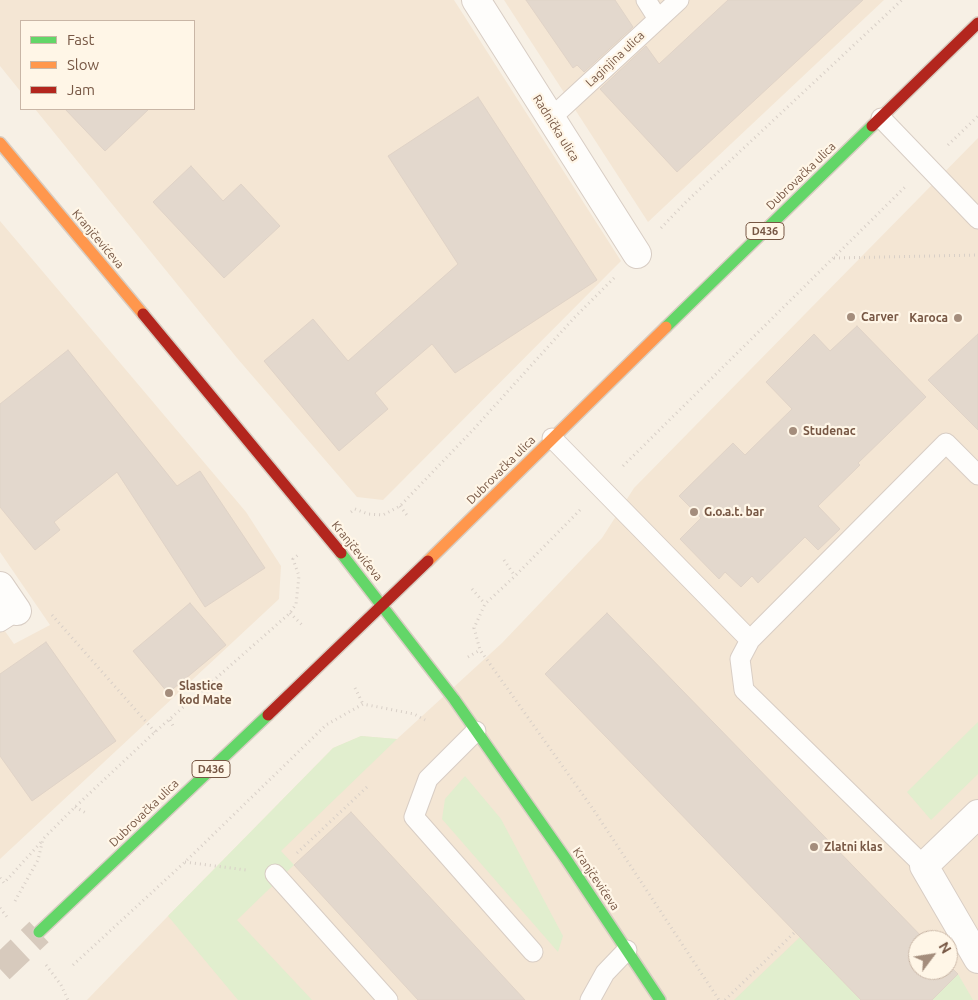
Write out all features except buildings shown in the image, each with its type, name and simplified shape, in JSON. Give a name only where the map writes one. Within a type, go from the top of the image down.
[{"type":"main road","name":"Dubrovačka ulica","points":[[39,932],[383,606],[552,438],[978,23]]},
{"type":"main road","name":"Kranjčevićeva","points":[[0,142],[314,519],[383,606],[476,731],[566,859],[660,1000]]},
{"type":"street","name":"Radnička ulica","points":[[476,0],[637,254]]},
{"type":"street","points":[[0,586],[8,616]]},
{"type":"street","points":[[978,814],[924,866],[978,959]]},
{"type":"lane","points":[[646,0],[658,19]]},
{"type":"lane","name":"Laginjina ulica","points":[[550,119],[679,0]]},
{"type":"lane","points":[[881,118],[978,218]]},
{"type":"lane","points":[[552,438],[750,640]]},
{"type":"lane","points":[[924,866],[744,690],[740,659],[750,640],[946,443],[978,475]]},
{"type":"lane","points":[[476,731],[428,779],[414,817],[533,952]]},
{"type":"lane","points":[[275,874],[388,1000]]},
{"type":"lane","points":[[590,1000],[605,973],[627,950]]},
{"type":"path","points":[[719,1000],[594,808],[480,650],[474,628],[485,604],[516,576],[602,487],[978,116]]},
{"type":"path","points":[[834,258],[978,256]]},
{"type":"path","points":[[400,506],[409,518]]},
{"type":"path","points":[[0,878],[4,883],[43,839],[75,807],[155,732],[290,613],[296,604],[299,576],[293,559],[302,551]]},
{"type":"path","points":[[504,560],[516,576]]},
{"type":"path","points":[[472,589],[485,604]]},
{"type":"path","points":[[290,613],[304,627]]},
{"type":"path","points":[[8,616],[52,614],[155,732]]},
{"type":"path","points":[[468,658],[480,650]]},
{"type":"path","points":[[355,688],[363,704]]},
{"type":"path","points":[[73,965],[185,862],[326,725],[363,704],[414,714],[450,733],[460,745]]},
{"type":"path","points":[[170,720],[174,728]]},
{"type":"path","points":[[185,862],[275,874],[367,787]]},
{"type":"path","points":[[75,807],[86,813]]},
{"type":"path","points":[[15,901],[38,860],[43,839]]},
{"type":"path","points":[[725,1000],[795,932]]},
{"type":"shaded area","points":[[0,0],[454,0],[621,261],[383,500],[357,497],[237,358],[36,110],[195,110],[195,20],[20,20],[20,91],[0,66]]},
{"type":"shaded area","points":[[504,0],[884,0],[648,222]]},
{"type":"shaded area","points":[[978,138],[978,1000],[87,1000],[333,748],[361,736],[397,739],[502,643],[602,538],[634,488]]},
{"type":"shaded area","points":[[0,221],[246,512],[281,566],[279,599],[0,859],[0,624],[14,644],[50,625],[0,552]]},
{"type":"green space","points":[[978,722],[978,774],[931,820],[907,792]]},
{"type":"green space","points":[[361,736],[397,739],[281,851],[294,865],[237,920],[312,1000],[238,1000],[168,916],[333,748]]},
{"type":"green space","points":[[465,776],[501,819],[563,936],[558,952],[442,819],[445,799]]},
{"type":"green space","points":[[800,937],[861,1000],[734,1000]]},
{"type":"green space","points":[[958,974],[973,1000],[932,1000],[952,980],[958,980]]},
{"type":"tunnel","points":[[0,969],[39,932]]},
{"type":"traffic: fast","points":[[666,327],[872,126]]},
{"type":"traffic: fast","points":[[341,553],[454,699],[566,859],[660,1000]]},
{"type":"traffic: fast","points":[[39,932],[268,715]]},
{"type":"traffic: slow","points":[[0,143],[143,314]]},
{"type":"traffic: slow","points":[[428,561],[666,327]]},
{"type":"traffic: jam","points":[[872,126],[978,23]]},
{"type":"traffic: jam","points":[[143,314],[341,553]]},
{"type":"traffic: jam","points":[[268,715],[428,561]]},
{"type":"place","name":"Carver","points":[[851,317]]},
{"type":"place","name":"Karoca","points":[[958,318]]},
{"type":"place","name":"Studenac","points":[[793,431]]},
{"type":"place","name":"G.o.a.t. bar","points":[[694,512]]},
{"type":"place","name":"Slastice kod Mate","points":[[169,693]]},
{"type":"place","name":"Zlatni klas","points":[[814,847]]}]
